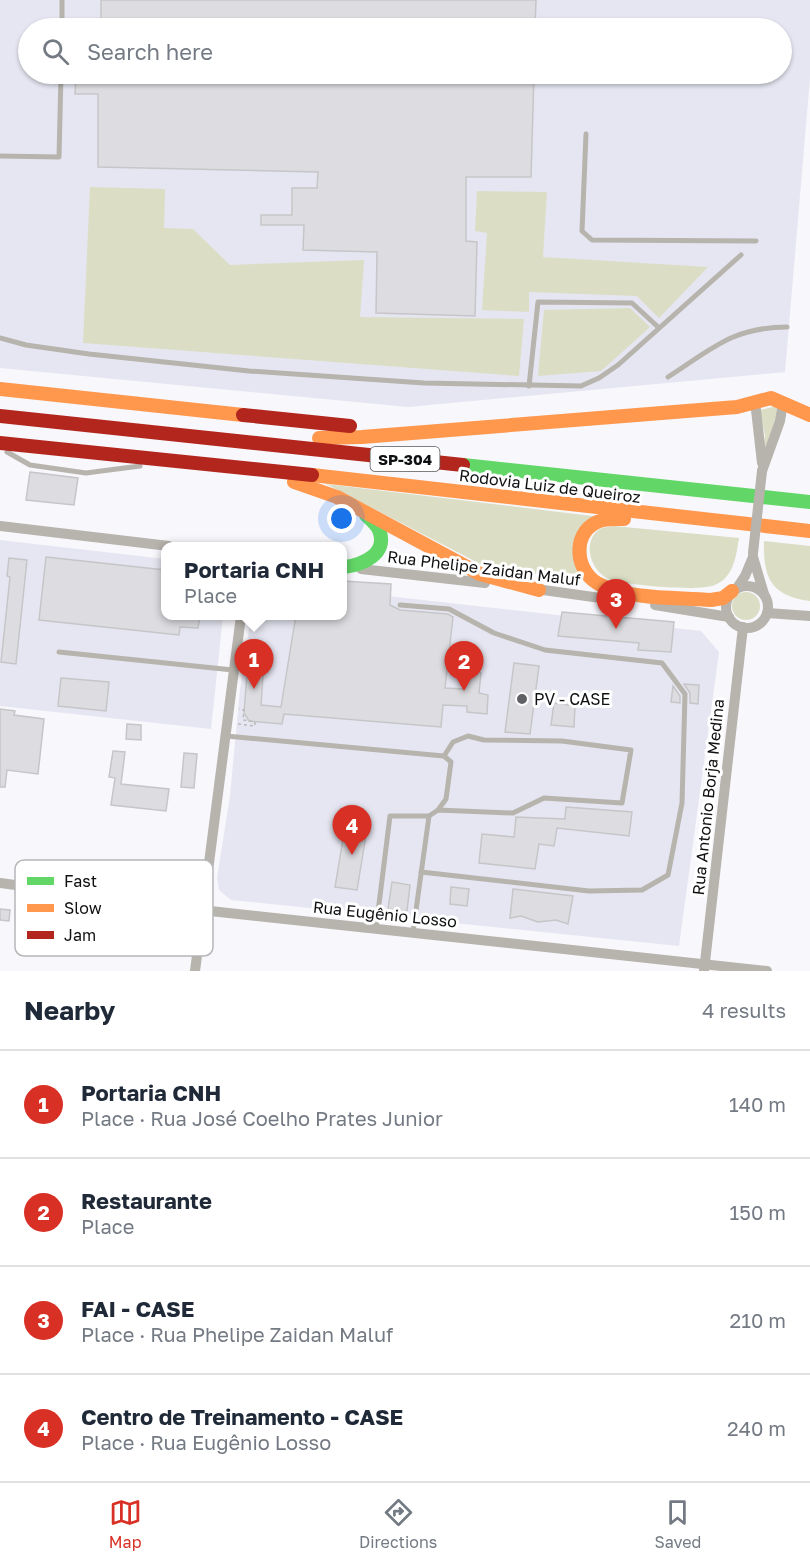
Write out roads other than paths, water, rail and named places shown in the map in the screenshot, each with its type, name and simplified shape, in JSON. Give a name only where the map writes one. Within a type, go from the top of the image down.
[{"type":"highway","points":[[0,389],[417,433]]},
{"type":"highway","points":[[99,426],[308,438],[417,433],[737,407],[771,398],[810,415]]},
{"type":"highway","name":"Rodovia Luiz de Queiroz","points":[[0,417],[810,502]]},
{"type":"highway","name":"Rodovia Luiz de Queiroz","points":[[0,443],[209,463],[810,532]]},
{"type":"highway","points":[[209,463],[310,486],[359,509],[480,574],[539,590]]},
{"type":"highway","points":[[347,566],[369,562],[380,543],[381,536],[376,523],[359,509]]},
{"type":"highway","points":[[724,522],[608,519],[589,527],[582,535],[578,555],[585,573],[591,580],[613,589],[711,600],[723,598],[734,590]]},
{"type":"street","points":[[753,555],[766,612],[754,626],[742,627],[729,617],[726,601],[745,576],[753,555],[762,470],[755,401]]},
{"type":"street","points":[[762,470],[780,421],[783,402]]},
{"type":"street","points":[[0,526],[161,545]]},
{"type":"street","name":"Rua Phelipe Zaidan Maluf","points":[[347,567],[539,590],[729,617]]},
{"type":"street","points":[[734,590],[755,588],[764,596]]},
{"type":"street","points":[[766,612],[810,616]]},
{"type":"street","points":[[208,860],[240,620]]},
{"type":"street","name":"Rua Antonio Borja Medina","points":[[704,967],[742,627]]},
{"type":"street","name":"Rua Eugênio Losso","points":[[0,883],[15,885]]},
{"type":"street","name":"Rua Eugênio Losso","points":[[213,911],[413,932],[704,967],[767,971]]},
{"type":"street","points":[[195,971],[196,956]]},
{"type":"lane","points":[[62,0],[62,18]]},
{"type":"lane","points":[[0,156],[59,157],[61,84]]},
{"type":"lane","points":[[586,134],[582,231],[592,240],[756,242]]},
{"type":"lane","points":[[0,338],[26,345],[68,351],[249,371],[424,383],[581,386],[599,378],[741,255]]},
{"type":"lane","points":[[529,386],[538,302],[632,303],[658,327]]},
{"type":"lane","points":[[669,376],[736,334],[761,327],[787,327]]},
{"type":"lane","points":[[0,450],[30,465],[86,473],[138,466],[209,463]]},
{"type":"lane","points":[[400,605],[449,609],[494,633],[544,650],[662,663],[685,694],[682,803],[668,875],[642,890],[589,891],[422,872]]},
{"type":"lane","points":[[59,652],[235,670]]},
{"type":"lane","points":[[226,736],[444,756],[451,762],[446,799],[438,810],[429,816],[390,816],[376,928]]},
{"type":"lane","points":[[438,810],[513,813],[544,798],[622,803],[631,750],[562,741],[484,740],[468,736],[453,741],[444,756]]},
{"type":"lane","points":[[413,932],[429,816]]},
{"type":"place","name":"FAI - CASE","points":[[616,629]]},
{"type":"place","name":"Portaria CNH","points":[[254,689]]},
{"type":"place","name":"Restaurante","points":[[464,691]]},
{"type":"place","name":"PV - CASE","points":[[522,699]]},
{"type":"place","name":"Centro de Treinamento - CASE","points":[[352,855]]}]
